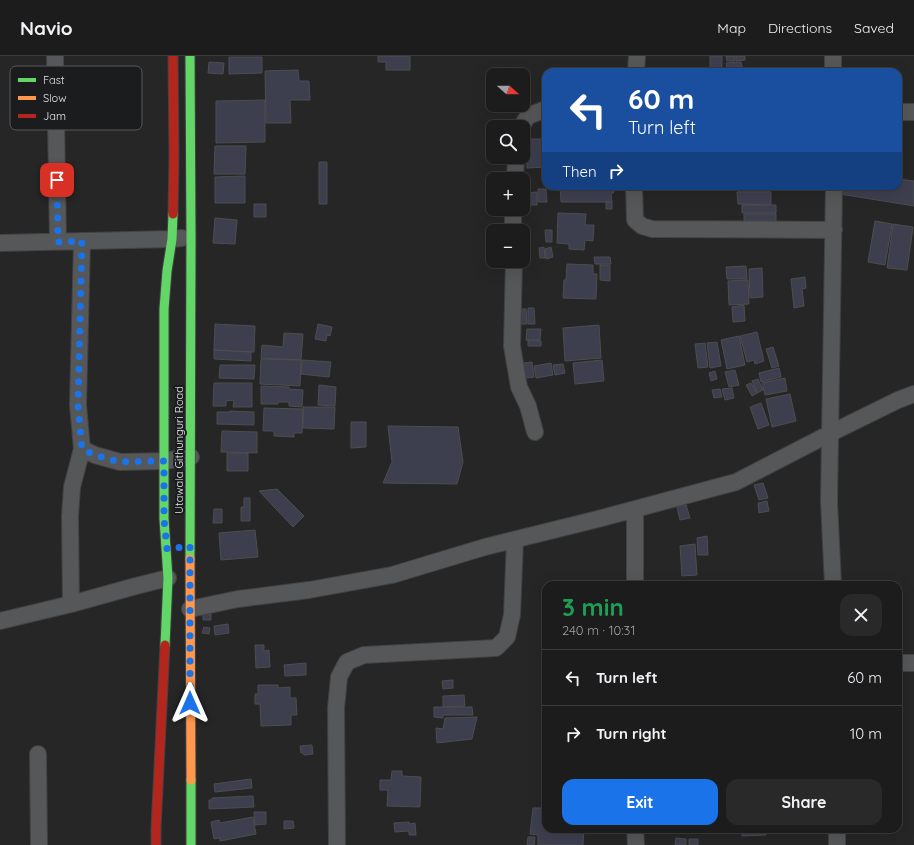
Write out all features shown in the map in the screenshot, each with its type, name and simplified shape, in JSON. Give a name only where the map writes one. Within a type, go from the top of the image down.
[{"type":"street","points":[[55,56],[55,66]]},
{"type":"street","points":[[156,845],[168,578],[164,519],[164,310],[167,271],[172,239],[174,156],[173,56]]},
{"type":"street","name":"Utawala Githunguri Road","points":[[190,56],[191,845]]},
{"type":"street","points":[[636,68],[637,56]]},
{"type":"street","points":[[833,56],[833,68]]},
{"type":"street","points":[[525,120],[528,116],[542,111]]},
{"type":"street","points":[[902,112],[914,112]]},
{"type":"street","points":[[56,130],[58,242]]},
{"type":"street","points":[[634,190],[635,220],[642,226],[652,229],[834,230]]},
{"type":"street","points":[[833,581],[829,501],[829,434],[834,190]]},
{"type":"street","points":[[0,243],[172,239],[191,237]]},
{"type":"street","points":[[71,604],[70,516],[72,487],[82,449],[78,405],[82,241]]},
{"type":"street","points":[[514,268],[512,346],[518,387],[528,406],[535,432]]},
{"type":"street","points":[[190,609],[238,599],[309,590],[392,575],[485,547],[635,510],[736,482],[829,434],[898,400],[914,394]]},
{"type":"street","points":[[82,449],[95,455],[120,462],[164,461],[191,457]]},
{"type":"street","points":[[635,510],[635,581]]},
{"type":"street","points":[[337,845],[336,708],[339,677],[347,662],[364,655],[496,648],[507,637],[512,615],[515,540]]},
{"type":"street","points":[[167,549],[190,546]]},
{"type":"street","points":[[0,621],[168,578]]},
{"type":"street","points":[[902,663],[914,663]]},
{"type":"street","points":[[38,754],[39,845]]},
{"type":"street","points":[[635,833],[636,845]]},
{"type":"street","points":[[837,833],[837,845]]},
{"type":"building","points":[[378,56],[410,56],[410,70],[386,70],[386,62],[378,62]]},
{"type":"building","points":[[710,56],[722,56],[722,68],[710,68]]},
{"type":"building","points":[[726,56],[735,56],[735,61],[727,61]]},
{"type":"building","points":[[736,56],[745,56],[745,60],[736,61]]},
{"type":"building","points":[[229,57],[262,57],[262,73],[229,74]]},
{"type":"building","points":[[209,62],[224,63],[223,74],[208,73]]},
{"type":"building","points":[[741,62],[742,67],[727,68],[726,63]]},
{"type":"building","points":[[298,70],[299,81],[309,81],[310,100],[290,100],[291,123],[266,123],[265,71]]},
{"type":"building","points":[[265,100],[265,142],[216,143],[216,101]]},
{"type":"building","points":[[530,139],[542,139],[542,167],[527,168],[527,164],[530,164]]},
{"type":"building","points":[[215,146],[246,146],[245,174],[214,174]]},
{"type":"building","points":[[319,162],[327,162],[327,204],[319,204]]},
{"type":"building","points":[[245,176],[245,203],[215,203],[215,177]]},
{"type":"building","points":[[902,180],[914,181],[914,206],[840,194],[840,190],[902,190]]},
{"type":"building","points":[[538,189],[546,190],[547,202],[538,202]]},
{"type":"building","points":[[560,190],[614,190],[611,194],[612,202],[561,202]]},
{"type":"building","points":[[737,190],[771,190],[771,191]]},
{"type":"building","points":[[537,192],[537,205],[530,205],[530,193]]},
{"type":"building","points":[[737,192],[771,192],[771,205],[738,204]]},
{"type":"building","points":[[606,202],[612,202],[612,209],[606,209]]},
{"type":"building","points":[[254,204],[266,204],[266,217],[254,217]]},
{"type":"building","points":[[742,205],[776,205],[776,213],[742,213]]},
{"type":"building","points":[[558,213],[586,214],[585,225],[594,225],[593,241],[585,240],[584,250],[569,249],[569,244],[557,243]]},
{"type":"building","points":[[744,214],[776,214],[776,221],[744,221]]},
{"type":"building","points":[[215,218],[237,220],[235,244],[213,243]]},
{"type":"building","points":[[875,221],[892,224],[885,265],[868,262]]},
{"type":"building","points":[[893,224],[913,227],[907,270],[887,268]]},
{"type":"building","points":[[545,230],[552,230],[552,242],[546,242]]},
{"type":"building","points":[[544,247],[545,258],[540,258],[539,248]]},
{"type":"building","points":[[551,247],[553,257],[546,259],[545,249]]},
{"type":"building","points":[[594,257],[610,257],[611,264],[595,264]]},
{"type":"building","points":[[567,264],[593,265],[593,274],[597,274],[596,299],[563,298]]},
{"type":"building","points":[[600,265],[610,265],[610,281],[600,280]]},
{"type":"building","points":[[746,266],[747,279],[727,279],[726,267]]},
{"type":"building","points":[[762,268],[763,297],[750,298],[749,269]]},
{"type":"building","points":[[805,277],[806,288],[802,289],[804,306],[794,308],[791,279]]},
{"type":"building","points":[[748,280],[749,304],[729,305],[728,281]]},
{"type":"building","points":[[744,305],[745,321],[733,322],[732,307]]},
{"type":"building","points":[[528,308],[534,308],[535,324],[528,324]]},
{"type":"building","points":[[519,309],[526,309],[527,324],[520,324]]},
{"type":"building","points":[[215,324],[255,326],[254,352],[214,350]]},
{"type":"building","points":[[318,324],[332,327],[330,336],[327,335],[326,341],[315,339]]},
{"type":"building","points":[[599,325],[601,358],[565,361],[563,328]]},
{"type":"building","points":[[527,329],[541,329],[540,340],[526,340]]},
{"type":"building","points":[[757,332],[764,361],[755,364],[754,360],[747,362],[740,336]]},
{"type":"building","points":[[284,333],[303,334],[301,360],[261,358],[262,345],[283,347]]},
{"type":"building","points":[[739,336],[745,365],[727,369],[721,340]]},
{"type":"building","points":[[528,340],[541,341],[541,346],[528,346]]},
{"type":"building","points":[[717,342],[721,366],[710,368],[707,343]]},
{"type":"building","points":[[705,343],[708,367],[698,368],[695,344]]},
{"type":"building","points":[[773,347],[779,366],[772,368],[766,349]]},
{"type":"building","points":[[214,350],[251,352],[251,361],[214,359]]},
{"type":"building","points":[[261,359],[301,360],[300,386],[260,384]]},
{"type":"building","points":[[302,360],[331,362],[329,377],[301,374]]},
{"type":"building","points":[[602,360],[604,381],[575,384],[573,363]]},
{"type":"building","points":[[532,362],[534,377],[525,378],[524,363]]},
{"type":"building","points":[[551,363],[553,375],[536,378],[534,366]]},
{"type":"building","points":[[563,364],[565,373],[555,375],[553,365]]},
{"type":"building","points":[[220,365],[255,365],[254,379],[219,378]]},
{"type":"building","points":[[779,368],[781,377],[761,382],[759,373]]},
{"type":"building","points":[[735,370],[739,385],[729,387],[725,372]]},
{"type":"building","points":[[715,371],[717,379],[711,381],[709,373]]},
{"type":"building","points":[[785,378],[787,391],[765,395],[762,383]]},
{"type":"building","points":[[758,379],[763,390],[757,393],[752,381]]},
{"type":"building","points":[[214,383],[252,383],[252,407],[233,407],[234,400],[226,401],[226,406],[213,406]]},
{"type":"building","points":[[751,383],[757,393],[752,396],[746,385]]},
{"type":"building","points":[[319,385],[336,387],[335,406],[318,405]]},
{"type":"building","points":[[261,386],[289,387],[289,389],[303,390],[302,407],[289,406],[289,402],[278,402],[278,404],[261,404]]},
{"type":"building","points":[[732,388],[734,398],[725,400],[722,389]]},
{"type":"building","points":[[720,389],[722,397],[714,398],[712,390]]},
{"type":"building","points":[[790,394],[796,421],[772,427],[766,399]]},
{"type":"building","points":[[761,403],[769,425],[758,429],[750,407]]},
{"type":"building","points":[[303,407],[335,407],[334,429],[303,428]]},
{"type":"building","points":[[264,408],[303,409],[302,433],[294,433],[294,437],[274,436],[274,431],[263,431]]},
{"type":"building","points":[[217,412],[254,412],[254,425],[217,424]]},
{"type":"building","points":[[351,422],[366,422],[366,447],[351,448]]},
{"type":"building","points":[[388,426],[458,427],[463,462],[457,484],[383,483],[392,462]]},
{"type":"building","points":[[222,431],[257,432],[257,453],[221,452]]},
{"type":"building","points":[[227,453],[248,453],[248,471],[227,471]]},
{"type":"building","points":[[763,483],[768,498],[759,500],[754,485]]},
{"type":"building","points":[[277,489],[304,516],[293,527],[259,491]]},
{"type":"building","points":[[244,498],[250,498],[250,521],[241,521],[241,507],[244,507]]},
{"type":"building","points":[[767,501],[769,511],[759,513],[758,503]]},
{"type":"building","points":[[686,505],[690,518],[680,520],[677,507]]},
{"type":"building","points":[[214,509],[222,509],[222,523],[213,523]]},
{"type":"building","points":[[255,530],[258,557],[221,560],[219,533]]},
{"type":"building","points":[[707,536],[708,555],[698,555],[697,538]]},
{"type":"building","points":[[695,544],[697,575],[682,576],[680,546]]},
{"type":"building","points":[[203,614],[211,614],[211,620],[203,620]]},
{"type":"building","points":[[228,624],[229,633],[215,635],[214,626]]},
{"type":"building","points":[[204,627],[210,628],[209,634],[202,633]]},
{"type":"building","points":[[255,645],[264,645],[264,651],[269,650],[270,667],[256,668]]},
{"type":"building","points":[[306,663],[306,675],[285,676],[284,665]]},
{"type":"building","points":[[453,680],[453,688],[443,689],[442,681]]},
{"type":"building","points":[[258,685],[278,685],[278,688],[290,687],[290,698],[296,698],[297,715],[291,715],[291,725],[261,726],[260,704],[255,704],[255,694],[258,694]]},
{"type":"building","points":[[464,695],[465,706],[443,707],[443,696]]},
{"type":"building","points":[[434,707],[472,707],[473,715],[443,715],[443,718],[434,717]]},
{"type":"building","points":[[477,717],[472,739],[437,743],[436,728],[443,729],[445,718]]},
{"type":"building","points":[[312,745],[313,754],[304,755],[301,753],[300,746]]},
{"type":"building","points":[[392,771],[402,771],[402,776],[421,777],[420,807],[387,806],[388,790],[380,790],[380,780],[391,780]]},
{"type":"building","points":[[251,779],[252,788],[215,792],[214,784]]},
{"type":"building","points":[[253,796],[254,807],[209,809],[209,800],[212,800],[212,798]]},
{"type":"building","points":[[533,808],[542,808],[542,833],[584,833],[583,845],[538,845],[538,835],[530,834]]},
{"type":"building","points":[[254,812],[266,812],[266,824],[255,825]]},
{"type":"building","points":[[253,817],[256,834],[220,841],[220,838],[214,839],[211,822],[219,820],[220,823]]},
{"type":"building","points":[[284,821],[293,821],[294,828],[284,829]]},
{"type":"building","points":[[409,822],[409,824],[415,823],[416,835],[409,835],[409,831],[395,832],[394,823]]},
{"type":"building","points":[[742,833],[766,833],[766,835],[742,836]]},
{"type":"building","points":[[528,837],[535,837],[534,845],[527,845]]},
{"type":"building","points":[[676,838],[686,839],[686,845],[675,845]]},
{"type":"building","points":[[689,839],[698,839],[698,845],[689,845]]},
{"type":"traffic: fast","points":[[190,56],[190,559]]},
{"type":"traffic: fast","points":[[165,645],[168,578],[164,519],[164,309],[167,271],[172,239],[173,214]]},
{"type":"traffic: fast","points":[[191,780],[191,845]]},
{"type":"traffic: slow","points":[[190,559],[191,780]]},
{"type":"traffic: jam","points":[[173,56],[173,214]]},
{"type":"traffic: jam","points":[[156,845],[165,645]]},
{"type":"route","points":[[57,180],[58,242],[82,241],[78,405],[82,449],[95,455],[120,462],[164,461],[164,519],[167,549],[190,546],[190,703]]}]
